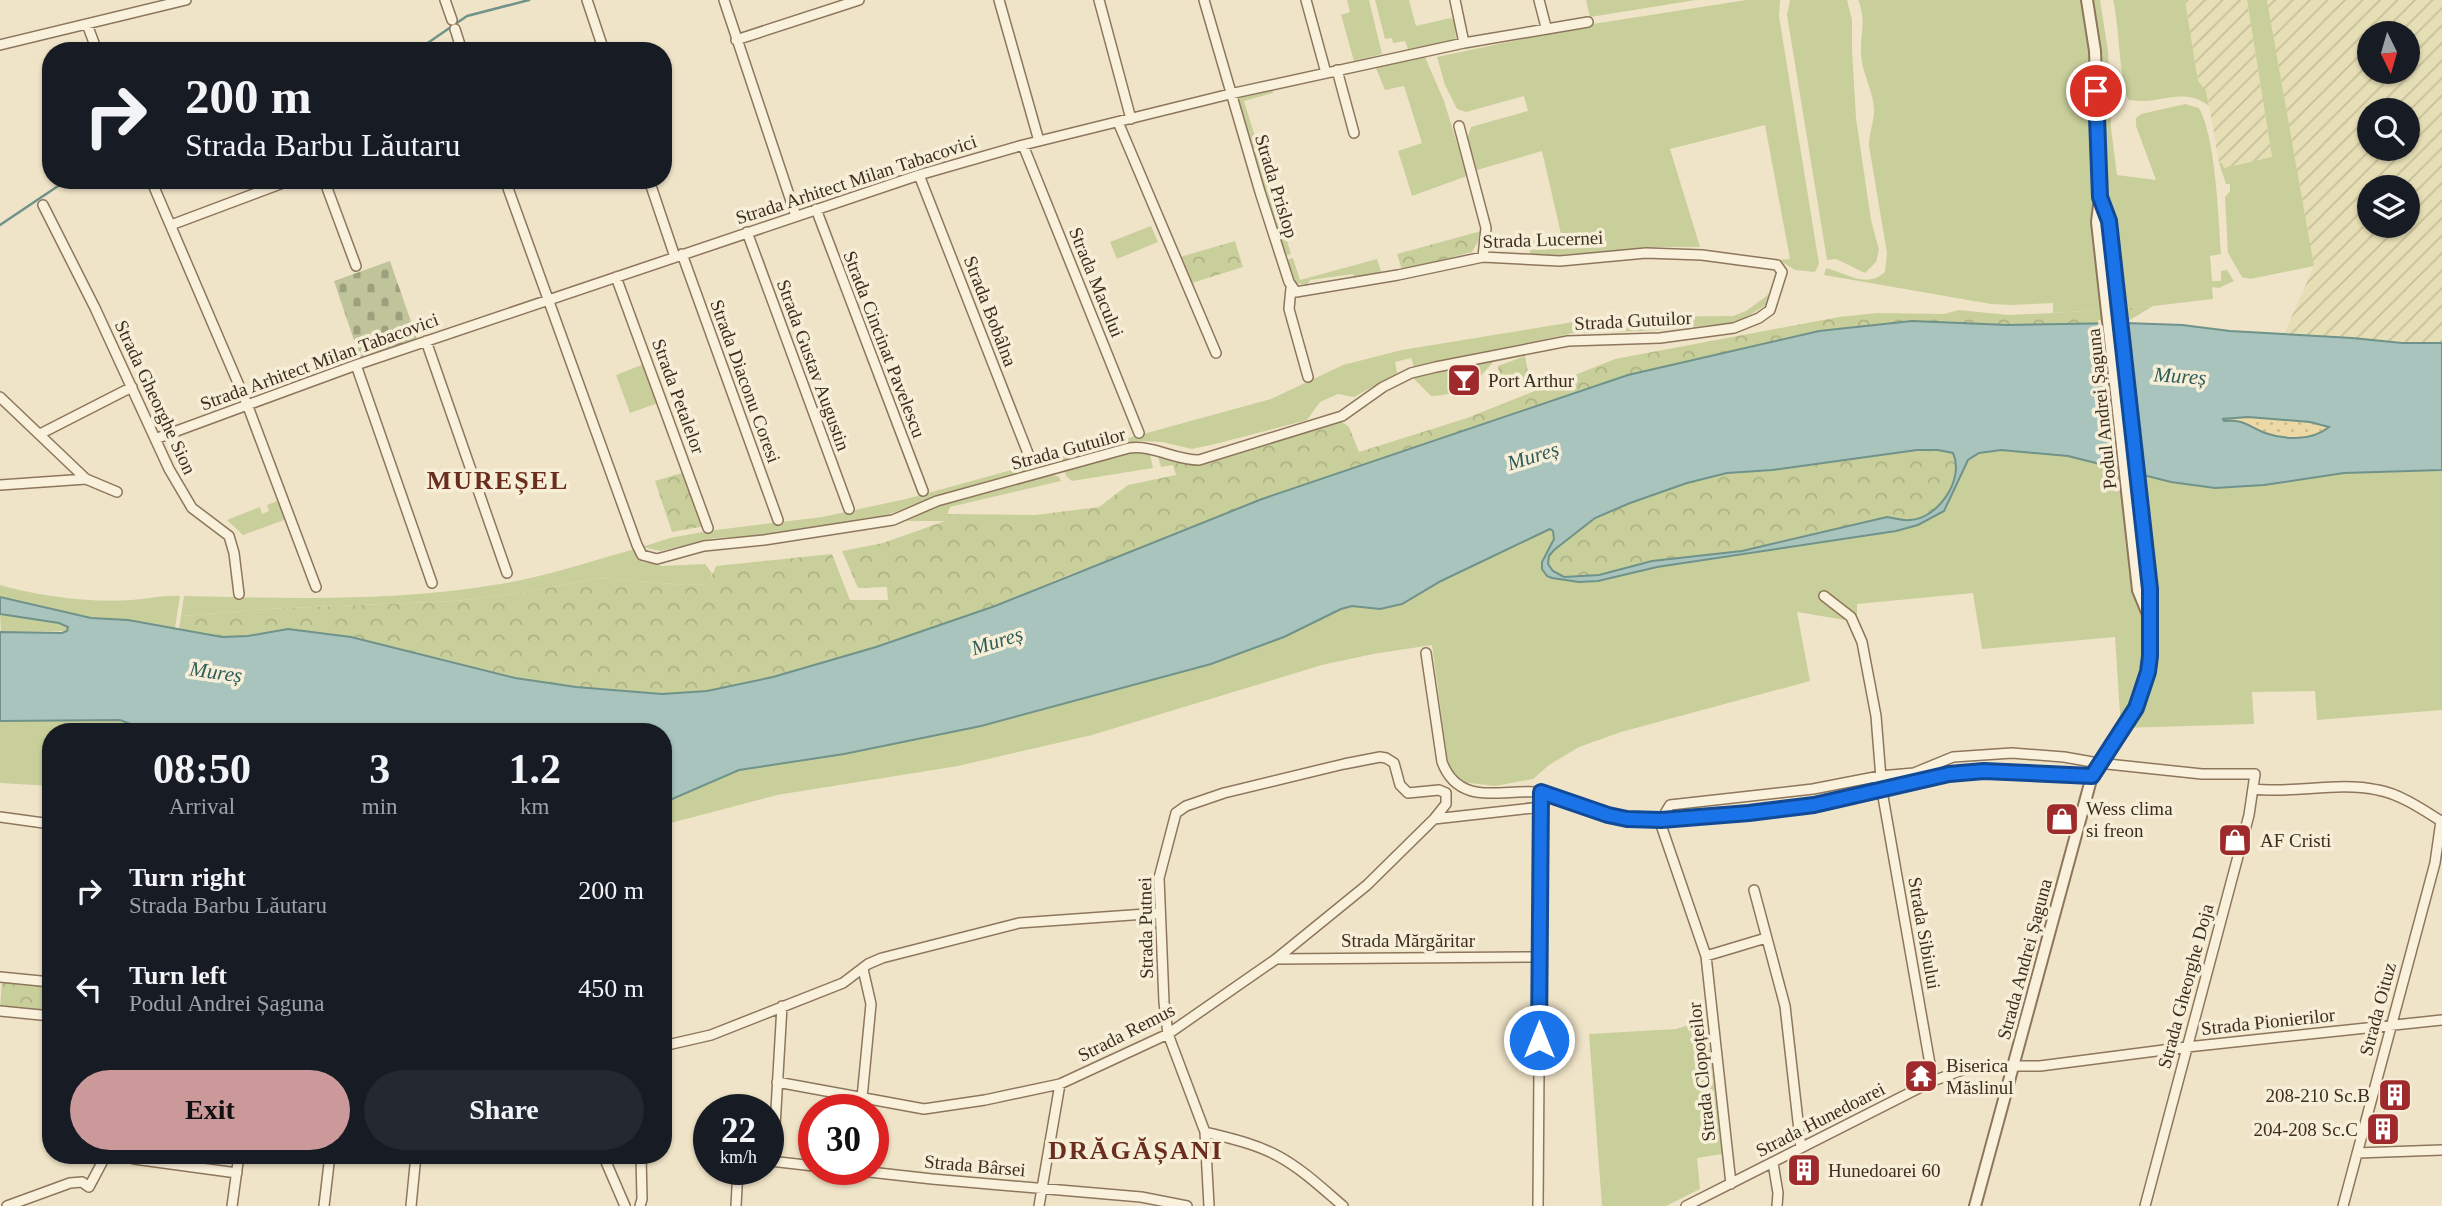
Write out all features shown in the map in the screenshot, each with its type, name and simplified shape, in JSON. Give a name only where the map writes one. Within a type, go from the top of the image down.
[{"type":"street","points":[[0,45],[186,0]]},
{"type":"street","points":[[445,0],[459,42]]},
{"type":"street","points":[[587,0],[601,42]]},
{"type":"street","points":[[724,0],[796,216]]},
{"type":"street","points":[[736,40],[859,0]]},
{"type":"street","points":[[999,0],[1039,141]]},
{"type":"street","points":[[1100,0],[1131,119]]},
{"type":"street","name":"Strada Prislop","points":[[1204,0],[1230,94],[1291,288],[1289,309],[1308,377]]},
{"type":"street","points":[[1306,0],[1326,73]]},
{"type":"street","points":[[1455,0],[1464,43]]},
{"type":"street","points":[[1539,0],[1546,27]]},
{"type":"street","name":"Podul Andrei Șaguna","points":[[2087,0],[2095,51],[2100,197],[2148,615],[2150,656],[2141,697],[2130,719],[2098,764]]},
{"type":"street","name":"Strada Arhitect Milan Tabacovici","points":[[155,439],[356,365],[919,175],[1023,145],[1230,94],[1464,43],[1588,22]]},
{"type":"street","points":[[87,24],[94,42]]},
{"type":"street","points":[[1337,70],[1354,133]]},
{"type":"street","points":[[1118,122],[1216,353]]},
{"type":"street","points":[[1459,126],[1486,228],[1483,257]]},
{"type":"street","name":"Strada Macului","points":[[1023,145],[1139,433]]},
{"type":"street","name":"Strada Bobâlna","points":[[919,175],[1031,461]]},
{"type":"street","points":[[155,189],[247,404],[316,587]]},
{"type":"street","points":[[171,225],[267,189]]},
{"type":"street","points":[[327,189],[356,266]]},
{"type":"street","name":"Strada Gutuilor","points":[[508,189],[637,545],[642,555],[657,559],[704,546],[764,540],[893,520],[937,501],[1129,448],[1151,448],[1189,460],[1199,460],[1342,416],[1383,387],[1411,373],[1436,366],[1568,341],[1660,338],[1734,328],[1765,315],[1770,310],[1781,277]]},
{"type":"street","name":"Strada Diaconu Coresi","points":[[652,189],[778,520]]},
{"type":"street","name":"Strada Gheorghe Sion","points":[[43,205],[95,307],[169,469],[192,508],[229,537],[234,553],[239,594]]},
{"type":"street","name":"Strada Cincinat Pavelescu","points":[[816,209],[923,491]]},
{"type":"street","name":"Strada Gustav Augustin","points":[[747,232],[849,509]]},
{"type":"street","name":"Strada Lucernei","points":[[1291,288],[1296,292],[1303,292],[1483,257],[1560,261],[1646,253],[1702,255],[1772,263],[1777,265],[1781,277]]},
{"type":"street","name":"Strada Petalelor","points":[[616,277],[708,528]]},
{"type":"street","points":[[426,341],[507,573]]},
{"type":"street","points":[[356,365],[432,583]]},
{"type":"street","points":[[40,433],[132,387]]},
{"type":"street","points":[[0,397],[86,480],[117,492]]},
{"type":"street","points":[[0,485],[86,480]]},
{"type":"street","name":"Strada Sibiului","points":[[1824,596],[1851,617],[1862,642],[1876,716],[1882,790],[1933,1081]]},
{"type":"street","points":[[1426,653],[1438,743],[1447,776],[1452,782],[1472,792],[1541,792],[1608,815],[1627,819],[1661,820],[1801,807],[1949,774],[1984,771],[2092,776]]},
{"type":"street","points":[[1661,820],[1670,805],[1813,789],[1881,776],[1914,773],[1953,757],[2012,753],[2064,757],[2098,764]]},
{"type":"street","name":"Strada Putnei","points":[[1209,1206],[1205,1132],[1168,1034],[1164,1002],[1159,878],[1177,813],[1186,806],[1224,793],[1380,757],[1394,763],[1404,791],[1414,794],[1439,790],[1446,793],[1446,804],[1431,822]]},
{"type":"street","name":"Strada Gheorghe Doja","points":[[2098,764],[2202,774],[2255,774],[2254,789],[2145,1206]]},
{"type":"street","name":"Strada Andrei Șaguna","points":[[1975,1206],[2092,776],[2098,764]]},
{"type":"street","points":[[2254,789],[2293,791],[2361,787],[2380,790],[2393,794],[2441,821]]},
{"type":"street","points":[[1538,1206],[1541,792]]},
{"type":"street","points":[[1431,822],[1541,807]]},
{"type":"street","points":[[0,817],[42,823]]},
{"type":"street","name":"Strada Clopoțeilor","points":[[1661,820],[1706,956],[1731,1184]]},
{"type":"street","name":"Strada Oituz","points":[[2343,1206],[2435,863],[2441,821]]},
{"type":"street","name":"Strada Remus","points":[[889,1103],[923,1109],[985,1100],[1060,1084],[1168,1034],[1276,959],[1367,885],[1431,822]]},
{"type":"street","points":[[1754,890],[1785,1006],[1801,1148]]},
{"type":"street","points":[[672,1044],[711,1035],[843,983],[882,958],[1019,923],[1160,914]]},
{"type":"street","points":[[1706,956],[1766,937]]},
{"type":"street","name":"Strada Mărgăritar","points":[[1276,959],[1539,957]]},
{"type":"street","points":[[862,1094],[871,1004],[863,969]]},
{"type":"street","points":[[0,977],[42,981]]},
{"type":"street","points":[[776,1094],[782,1006]]},
{"type":"street","points":[[0,1011],[42,1015]]},
{"type":"street","name":"Strada Pionierilor","points":[[2014,1066],[2040,1066],[2187,1047],[2442,1020]]},
{"type":"street","name":"Strada Hunedoarei","points":[[1686,1206],[1933,1081],[1972,1067],[2014,1066]]},
{"type":"street","name":"Strada Remus","points":[[777,1082],[841,1094]]},
{"type":"street","points":[[1040,1206],[1060,1084]]},
{"type":"street","points":[[1205,1132],[1237,1140],[1276,1155],[1310,1178],[1340,1205]]},
{"type":"street","points":[[2357,1153],[2442,1150]]},
{"type":"street","points":[[1773,1163],[1778,1193],[1777,1206]]},
{"type":"street","points":[[8,1206],[70,1183],[82,1182],[89,1187],[101,1164]]},
{"type":"street","points":[[171,1164],[237,1173]]},
{"type":"street","points":[[232,1206],[238,1164]]},
{"type":"street","points":[[324,1206],[329,1164]]},
{"type":"street","points":[[411,1206],[415,1164]]},
{"type":"street","points":[[607,1164],[623,1204],[641,1202],[641,1164]]},
{"type":"street","name":"Strada Bârsei","points":[[889,1173],[1141,1197],[1187,1206]]},
{"type":"street","points":[[736,1206],[737,1185]]},
{"type":"shaded area","points":[[2185,0],[2247,0],[2272,158],[2224,168],[2222,163],[2219,163],[2208,98],[2198,81]]},
{"type":"shaded area","points":[[2267,0],[2442,0],[2442,343],[2402,343],[2284,334],[2314,266]]},
{"type":"green space","points":[[1347,0],[1369,0],[1382,54],[1354,61],[1341,15],[1350,12]]},
{"type":"green space","points":[[1375,0],[1409,0],[1416,26],[1450,18],[1454,20],[1456,38],[1408,49],[1405,41],[1393,43],[1392,38],[1385,39]]},
{"type":"green space","points":[[1586,0],[1696,0],[1590,17]]},
{"type":"green space","points":[[1746,0],[1780,0],[1779,16],[1819,264],[1815,272],[1795,270],[1779,260],[1790,259],[1765,125],[1670,149],[1700,247],[1661,247],[1549,256],[1530,253],[1530,241],[1561,234],[1542,151],[1477,170],[1467,139],[1471,127],[1528,111],[1524,96],[1466,112],[1457,109],[1445,85],[1437,57],[1593,24]]},
{"type":"green space","points":[[1790,0],[1847,0],[1852,20],[1856,118],[1871,220],[1879,250],[1876,262],[1865,273],[1836,259],[1827,260],[1787,15]]},
{"type":"green space","points":[[1858,0],[2100,0],[2108,51],[2111,128],[2117,175],[2156,180],[2136,126],[2136,118],[2141,114],[2185,104],[2199,108],[2213,158],[2217,199],[2221,254],[2210,256],[2212,281],[2221,281],[2221,271],[2227,270],[2234,281],[2219,288],[2212,287],[2213,299],[2053,313],[2053,303],[1991,304],[1824,275],[1826,268],[1863,280],[1878,277],[1885,272],[1887,253],[1869,146],[1874,106],[1862,62],[1863,21]]},
{"type":"green space","points":[[2113,0],[2185,0],[2198,81],[2206,91],[2209,106],[2199,100],[2180,96],[2150,101],[2129,100],[2124,83]]},
{"type":"green space","points":[[2247,0],[2267,0],[2314,266],[2250,279],[2242,277],[2228,253],[2225,197],[2230,191],[2230,184],[2226,184],[2219,163],[2222,163],[2224,168],[2272,157]]},
{"type":"green space","points":[[1425,57],[1444,101],[1467,176],[1412,196],[1398,151],[1422,143],[1404,86],[1385,90],[1375,66]]},
{"type":"green space","points":[[1272,88],[1273,93],[1244,101],[1258,146],[1251,148],[1237,103],[1238,97]]},
{"type":"green space","points":[[1260,151],[1291,254],[1284,256],[1253,153]]},
{"type":"green space","points":[[1151,226],[1158,242],[1117,259],[1110,242]]},
{"type":"green space","points":[[1481,231],[1472,252],[1402,270],[1397,254]]},
{"type":"green space","points":[[1235,241],[1243,267],[1192,283],[1180,257]]},
{"type":"green space","points":[[1293,258],[1300,280],[1377,259],[1382,274],[1354,279],[1353,274],[1310,280],[1307,285],[1294,283],[1285,260]]},
{"type":"green space","points":[[390,261],[417,339],[360,358],[334,281]]},
{"type":"green space","points":[[1776,289],[1766,305],[1745,318],[1728,324],[1574,333],[1414,367],[1411,358],[1395,362],[1397,373],[1354,397],[1338,394],[1320,402],[1307,420],[1215,444],[1192,449],[1162,442],[1140,441],[1117,445],[935,497],[887,515],[762,536],[715,538],[660,551],[642,547],[670,538],[708,531],[822,517],[906,499],[1271,399],[1343,365],[1402,350],[1604,317],[1733,316],[1746,311]]},
{"type":"green space","points":[[2153,306],[2125,323],[2008,325],[1912,321],[1819,331],[1628,375],[1068,575],[995,606],[876,647],[773,677],[707,691],[663,694],[576,687],[515,678],[351,637],[288,629],[248,636],[222,637],[179,629],[181,616],[266,609],[456,601],[521,593],[599,578],[686,585],[708,584],[716,566],[832,554],[850,600],[888,600],[887,587],[858,588],[842,551],[883,543],[945,521],[947,514],[1035,515],[1099,507],[1128,485],[1176,475],[1173,465],[1161,467],[1157,453],[1201,462],[1342,422],[1349,427],[1359,452],[1467,418],[1615,359],[1839,317],[1877,313],[1944,314],[1959,310],[2008,315]]},
{"type":"green space","points":[[1525,356],[1529,378],[1501,387],[1498,366]]},
{"type":"green space","points":[[1497,357],[1469,385],[1452,393],[1431,396],[1413,378]]},
{"type":"green space","points":[[644,364],[658,403],[630,413],[616,375]]},
{"type":"green space","points":[[1149,450],[1153,468],[1072,481],[1066,476],[1064,469],[1125,451]]},
{"type":"green space","points":[[1917,450],[1953,453],[1956,463],[1952,485],[1946,496],[1930,513],[1920,518],[1907,520],[1887,517],[1742,551],[1652,561],[1599,575],[1564,577],[1553,571],[1548,564],[1549,556],[1554,550],[1595,518],[1687,483],[1727,473],[1772,470]]},
{"type":"green space","points":[[2001,450],[2068,456],[2171,482],[2264,485],[2344,473],[2442,470],[2442,710],[2317,720],[2315,691],[2252,692],[2254,724],[2121,728],[2115,637],[1982,649],[1973,593],[1857,604],[1857,622],[1797,612],[1810,681],[1621,732],[1579,747],[1549,765],[1533,779],[1495,786],[1462,782],[1449,772],[1432,645],[1322,665],[1092,735],[958,766],[777,795],[672,823],[672,799],[739,770],[844,754],[981,726],[1211,664],[1284,637],[1341,609],[1425,591],[1550,529],[1553,530],[1554,539],[1542,562],[1552,578],[1579,582],[1598,581],[1657,567],[1896,531],[1918,525],[1944,511],[1968,461],[1979,453]]},
{"type":"green space","points":[[685,472],[705,526],[672,532],[655,481]]},
{"type":"green space","points":[[1049,473],[1059,477],[1061,481],[950,507],[945,521],[902,521],[937,504]]},
{"type":"green space","points":[[280,500],[287,519],[243,535],[227,520],[260,507],[262,514],[269,511],[267,505]]},
{"type":"green space","points":[[635,549],[642,562],[661,566],[705,564],[712,573],[709,584],[686,585],[599,578],[521,593],[456,601],[266,609],[181,616],[184,596],[340,598],[456,590],[530,578]]},
{"type":"green space","points":[[0,585],[82,599],[115,601],[180,596],[175,628],[128,620],[91,618],[2,597]]},
{"type":"green space","points":[[0,614],[59,623],[68,626],[67,631],[1,632]]},
{"type":"green space","points":[[96,719],[129,723],[42,723],[42,785],[0,783],[0,721]]},
{"type":"green space","points":[[2,981],[42,985],[42,1012],[0,1008]]},
{"type":"green space","points":[[1706,1020],[1722,1154],[1697,1158],[1700,1189],[1666,1206],[1602,1206],[1589,1034],[1676,1029]]},
{"type":"sand","points":[[2248,417],[2310,422],[2329,427],[2315,435],[2290,438],[2265,433],[2241,422],[2223,421],[2223,418]]},
{"type":"water","name":"Mureș","points":[[1912,321],[2008,325],[2182,325],[2402,343],[2442,343],[2442,470],[2344,473],[2264,485],[2215,488],[2171,482],[2068,456],[2001,450],[1979,453],[1968,460],[1944,511],[1918,525],[1896,531],[1657,567],[1598,581],[1579,582],[1547,576],[1542,569],[1542,562],[1554,539],[1550,529],[1441,581],[1402,604],[1380,609],[1352,606],[1341,609],[1284,637],[1211,664],[981,726],[844,754],[739,770],[672,799],[672,723],[0,721],[0,632],[62,633],[67,631],[68,627],[59,623],[0,614],[0,597],[91,618],[128,620],[222,637],[248,636],[288,629],[351,637],[515,678],[576,687],[662,694],[707,691],[773,677],[876,647],[995,606],[1262,499],[1628,375],[1819,331]],"holes":[[[2248,417],[2310,422],[2329,427],[2315,435],[2290,438],[2223,419]],[[1917,450],[1953,453],[1955,474],[1952,485],[1939,505],[1920,518],[1907,520],[1887,517],[1742,551],[1652,561],[1599,575],[1564,577],[1553,571],[1548,564],[1549,556],[1554,550],[1595,518],[1687,483],[1727,473],[1772,470]]]},
{"type":"pier","points":[[2128,319],[2146,479],[2115,472],[2098,320]]},
{"type":"waterway","points":[[429,42],[467,16],[529,0]]},
{"type":"waterway","points":[[0,225],[54,189]]},
{"type":"place","name":"Port Arthur","points":[[1464,380]]},
{"type":"place","name":"Wess clima si freon","points":[[2062,819]]},
{"type":"place","name":"AF Cristi","points":[[2235,840]]},
{"type":"place","name":"Biserica Măslinul","points":[[1921,1076]]},
{"type":"place","name":"208-210 Sc.B","points":[[2395,1095]]},
{"type":"place","name":"204-208 Sc.C","points":[[2383,1129]]},
{"type":"place","name":"Hunedoarei 60","points":[[1804,1170]]},
{"type":"district","name":"MUREȘEL","points":[[498,480]]},
{"type":"district","name":"DRĂGĂȘANI","points":[[1136,1150]]},
{"type":"route","points":[[1539,1040],[1541,792],[1608,815],[1627,819],[1661,820],[1814,805],[1949,774],[1984,771],[2092,776],[2130,719],[2141,697],[2148,672],[2150,589],[2109,221],[2100,197],[2096,91]]}]
